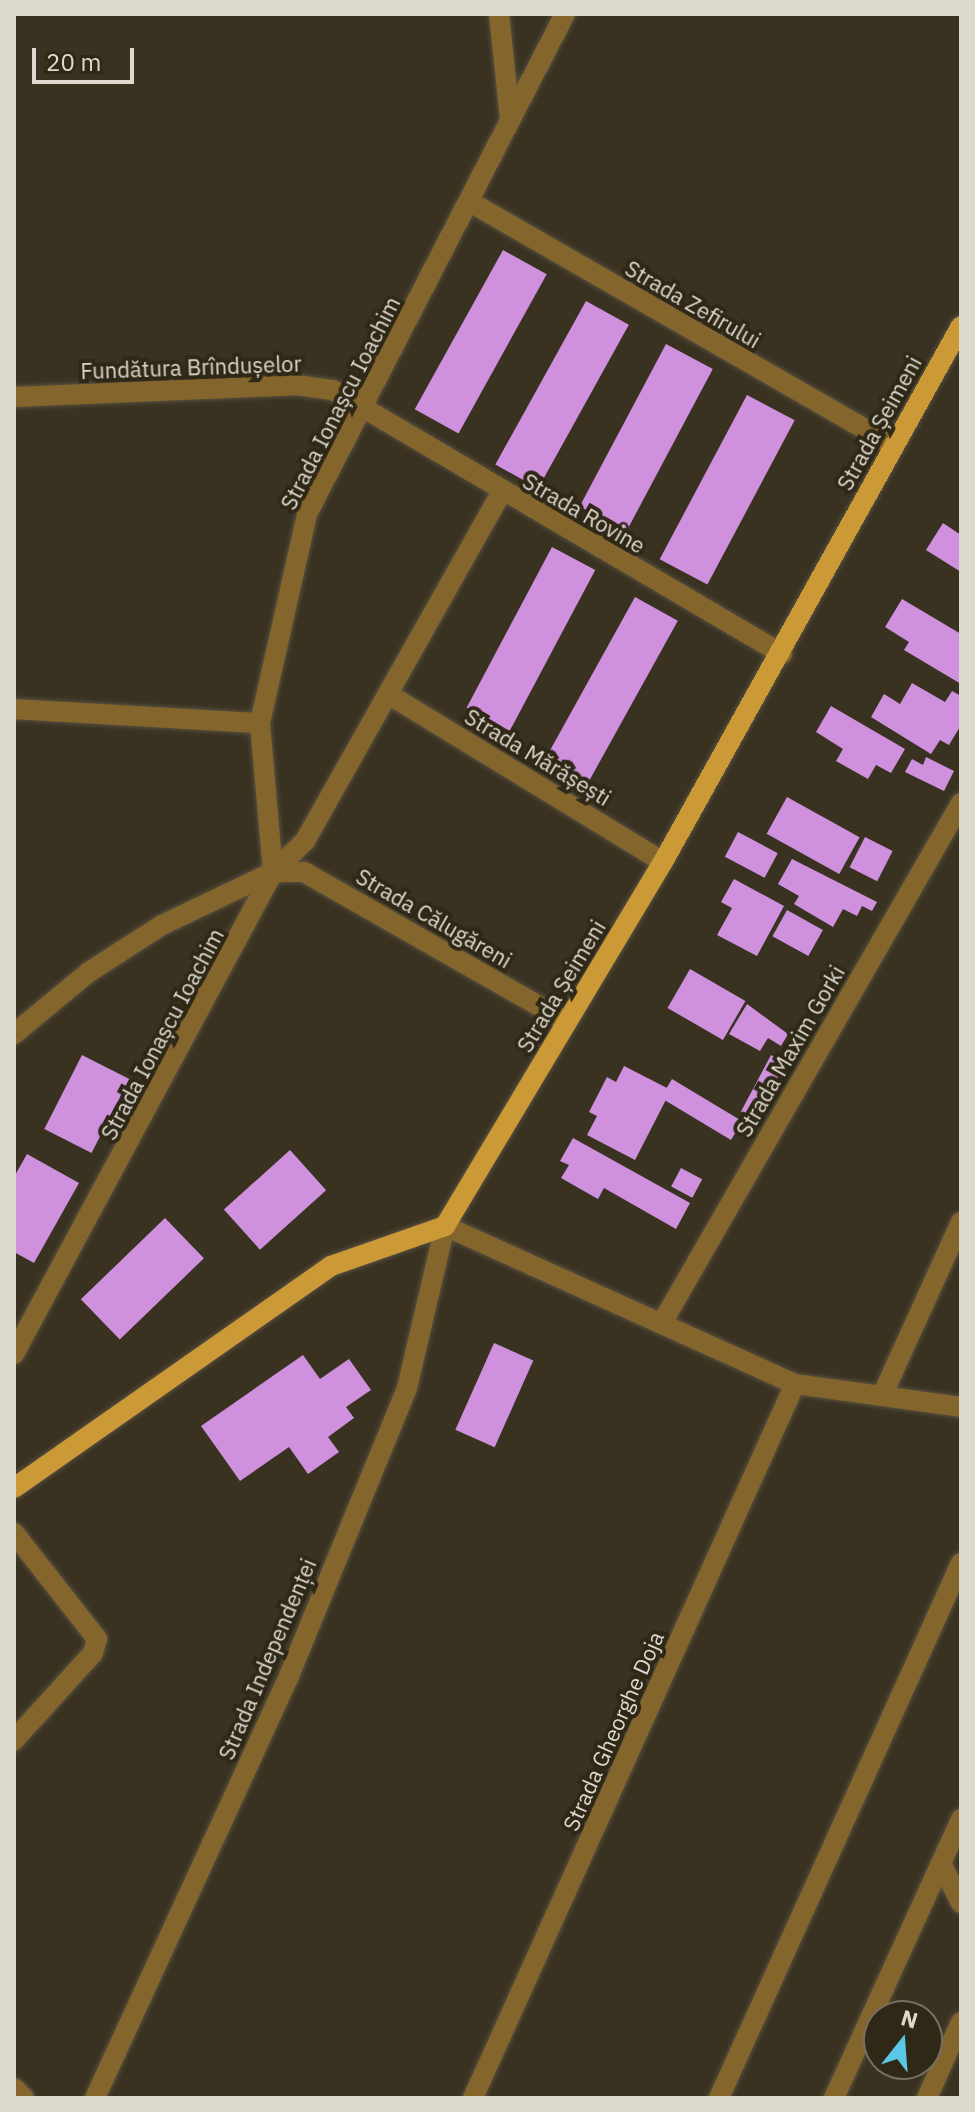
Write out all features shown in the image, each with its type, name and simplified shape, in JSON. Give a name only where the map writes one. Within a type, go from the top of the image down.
[{"type":"main road","name":"Strada Șeimeni","points":[[445,1226],[663,862],[782,654],[893,445],[961,326]]},
{"type":"main road","points":[[14,1488],[331,1266],[445,1226]]},
{"type":"street","points":[[499,14],[510,119]]},
{"type":"street","name":"Strada Ionașcu Ioachim","points":[[14,1354],[273,872],[260,723],[307,514],[366,406],[565,14]]},
{"type":"street","name":"Strada Zefirului","points":[[470,202],[893,445]]},
{"type":"street","name":"Fundătura Brîndușelor","points":[[14,397],[296,385],[333,390],[366,406]]},
{"type":"street","name":"Strada Rovine","points":[[366,406],[501,493],[782,654]]},
{"type":"street","points":[[14,1034],[162,925],[273,872],[305,841],[501,493]]},
{"type":"street","name":"Strada Mărășești","points":[[388,694],[663,862]]},
{"type":"street","points":[[14,709],[260,723]]},
{"type":"street","name":"Strada Maxim Gorki","points":[[662,1323],[961,803]]},
{"type":"street","name":"Strada Călugăreni","points":[[273,872],[304,872],[567,1022]]},
{"type":"street","points":[[882,1396],[961,1222]]},
{"type":"street","points":[[445,1226],[795,1384],[961,1407]]},
{"type":"street","name":"Strada Independenței","points":[[95,2098],[289,1676],[407,1388],[445,1226]]},
{"type":"street","name":"Strada Gheorghe Doja","points":[[473,2098],[795,1384]]},
{"type":"street","points":[[14,1533],[97,1639],[93,1653],[14,1740]]},
{"type":"street","points":[[719,2098],[961,1563]]},
{"type":"street","points":[[834,2098],[961,1819]]},
{"type":"street","points":[[941,1863],[961,1903]]},
{"type":"street","points":[[927,2098],[961,2022]]},
{"type":"street","points":[[14,2088],[24,2098]]},
{"type":"building","points":[[503,250],[547,274],[458,433],[415,409]]},
{"type":"building","points":[[586,301],[629,325],[538,488],[495,465]]},
{"type":"building","points":[[666,344],[713,369],[626,531],[580,506]]},
{"type":"building","points":[[747,395],[795,420],[707,585],[660,559]]},
{"type":"building","points":[[943,523],[961,535],[961,572],[926,550]]},
{"type":"building","points":[[552,547],[595,570],[510,731],[467,708]]},
{"type":"building","points":[[635,597],[678,621],[587,785],[544,761]]},
{"type":"building","points":[[902,599],[961,634],[961,684],[904,650],[909,642],[885,627]]},
{"type":"building","points":[[912,683],[945,702],[952,691],[961,696],[961,725],[949,745],[940,740],[931,754],[871,717],[884,694],[900,704]]},
{"type":"building","points":[[831,706],[905,749],[891,773],[876,765],[868,779],[836,761],[843,749],[816,732]]},
{"type":"building","points":[[926,757],[954,771],[944,791],[905,772],[912,759],[923,765]]},
{"type":"building","points":[[787,797],[860,837],[839,874],[767,834]]},
{"type":"building","points":[[738,832],[778,853],[765,878],[725,857]]},
{"type":"building","points":[[865,837],[893,851],[877,881],[850,867]]},
{"type":"building","points":[[792,859],[877,902],[872,911],[862,906],[857,916],[843,909],[833,927],[794,904],[799,896],[778,884]]},
{"type":"building","points":[[734,879],[784,906],[757,956],[717,935],[732,908],[721,902]]},
{"type":"building","points":[[787,910],[823,930],[808,956],[772,936]]},
{"type":"building","points":[[690,969],[745,1001],[723,1040],[668,1008]]},
{"type":"building","points":[[747,1004],[788,1034],[781,1046],[768,1038],[760,1051],[729,1034]]},
{"type":"building","points":[[82,1055],[129,1079],[92,1153],[44,1129]]},
{"type":"building","points":[[771,1055],[786,1063],[756,1119],[741,1112]]},
{"type":"building","points":[[624,1066],[671,1090],[635,1160],[587,1135],[597,1116],[589,1112],[607,1077],[616,1082]]},
{"type":"building","points":[[672,1079],[742,1121],[731,1140],[661,1098]]},
{"type":"building","points":[[573,1138],[690,1203],[676,1229],[604,1188],[598,1199],[561,1178],[569,1165],[560,1161]]},
{"type":"building","points":[[290,1150],[326,1190],[260,1250],[224,1210]]},
{"type":"building","points":[[27,1154],[79,1183],[34,1263],[14,1252],[14,1177]]},
{"type":"building","points":[[681,1168],[702,1179],[692,1198],[671,1187]]},
{"type":"building","points":[[165,1218],[204,1258],[120,1340],[81,1299]]},
{"type":"building","points":[[494,1343],[533,1360],[495,1447],[455,1430]]},
{"type":"building","points":[[303,1355],[320,1379],[349,1359],[371,1390],[346,1407],[354,1418],[328,1437],[339,1452],[308,1474],[289,1447],[240,1481],[201,1426]]}]
